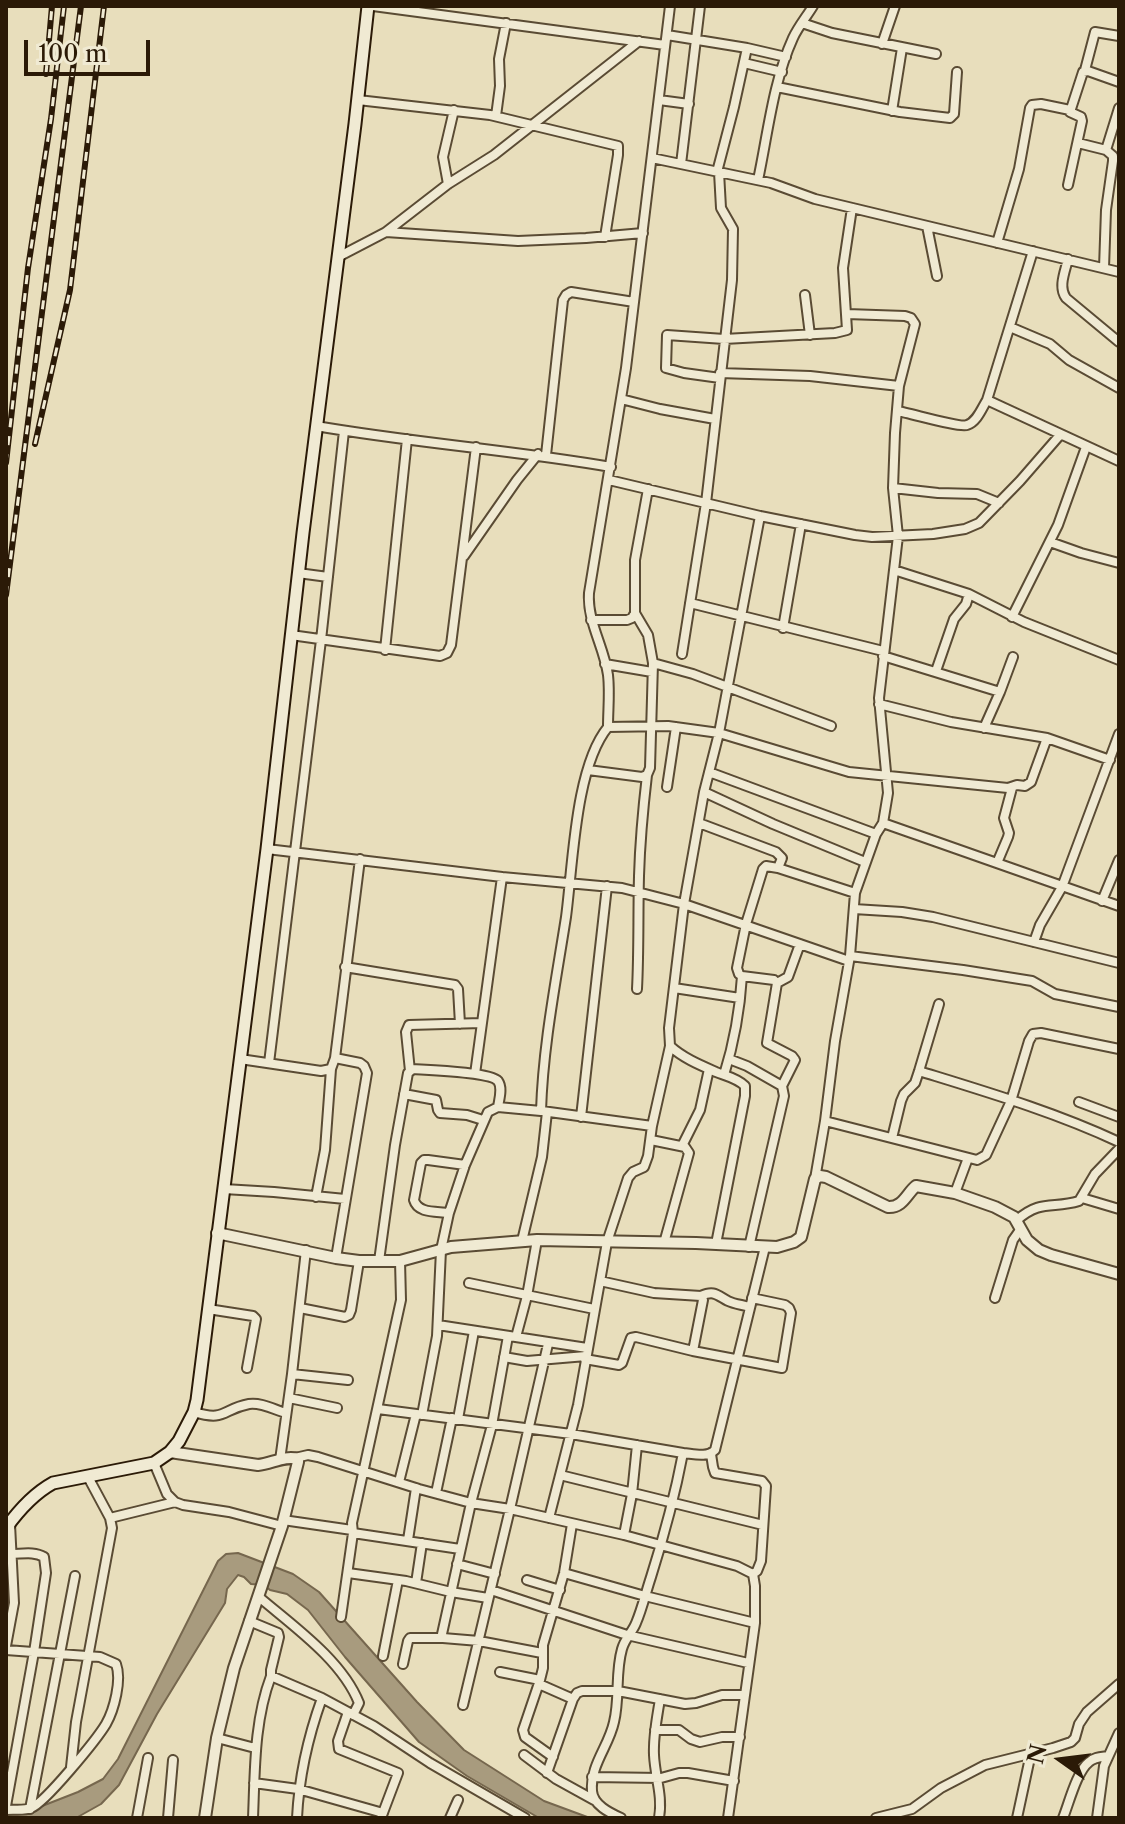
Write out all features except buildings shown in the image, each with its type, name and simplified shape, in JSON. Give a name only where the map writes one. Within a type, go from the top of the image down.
[{"type":"main road","points":[[8,1526],[40,1490],[53,1483],[154,1463],[179,1441],[194,1412],[267,849],[298,573],[370,6]]},
{"type":"street","points":[[370,6],[639,41],[696,40],[786,57]]},
{"type":"street","points":[[522,1241],[542,1157],[543,1073],[578,815],[593,751],[608,727],[608,676],[591,620],[589,593],[621,399],[670,6]]},
{"type":"street","points":[[681,164],[700,6]]},
{"type":"street","points":[[758,180],[786,57],[795,33],[813,6]]},
{"type":"street","points":[[882,44],[895,6]]},
{"type":"street","points":[[496,116],[500,86],[499,59],[506,23]]},
{"type":"street","points":[[802,23],[832,33],[936,54]]},
{"type":"street","points":[[1070,110],[1095,32],[1119,36]]},
{"type":"street","points":[[337,257],[386,232],[448,184],[494,155],[639,41]]},
{"type":"street","points":[[682,654],[706,503],[732,280],[733,229],[721,208],[718,172],[747,48]]},
{"type":"street","points":[[892,111],[902,48]]},
{"type":"street","points":[[744,63],[782,72]]},
{"type":"street","points":[[1085,70],[1119,82]]},
{"type":"street","points":[[777,87],[892,111],[952,117],[957,72]]},
{"type":"street","points":[[358,100],[496,116],[618,146],[605,237]]},
{"type":"street","points":[[659,100],[689,104]]},
{"type":"street","points":[[997,243],[1019,169],[1032,105],[1070,110],[1071,114],[1082,118],[1068,185]]},
{"type":"street","points":[[1106,150],[1119,108]]},
{"type":"street","points":[[448,184],[443,157],[454,110]]},
{"type":"street","points":[[1078,143],[1106,150],[1113,156],[1106,210],[1104,268]]},
{"type":"street","points":[[652,158],[771,183],[815,199],[1119,272]]},
{"type":"street","points":[[852,208],[843,268],[848,327],[845,331],[724,339],[670,334],[666,337],[666,368],[720,376],[810,376],[899,386]]},
{"type":"street","points":[[927,226],[937,276]]},
{"type":"street","points":[[386,232],[518,241],[643,233]]},
{"type":"street","points":[[897,411],[963,427],[976,418],[987,400],[1033,251]]},
{"type":"street","points":[[1068,259],[1062,287],[1066,298],[1119,342]]},
{"type":"street","points":[[462,560],[517,480],[542,455],[566,295],[571,292],[634,302]]},
{"type":"street","points":[[805,295],[810,335]]},
{"type":"street","points":[[217,1233],[359,1261],[400,1261],[451,1247],[537,1240],[777,1247],[801,1237],[825,1121],[849,958],[855,893],[876,834],[883,823],[888,793],[879,704],[898,536],[893,488],[899,386],[915,329],[914,320],[905,316],[847,314]]},
{"type":"street","points":[[1010,327],[1050,344],[1069,360],[1119,388]]},
{"type":"street","points":[[621,399],[715,419]]},
{"type":"street","points":[[987,400],[1119,461]]},
{"type":"street","points":[[316,426],[611,467]]},
{"type":"street","points":[[269,1063],[344,431]]},
{"type":"street","points":[[609,480],[760,516],[872,537],[933,534],[979,523],[1060,435]]},
{"type":"street","points":[[385,650],[407,439]]},
{"type":"street","points":[[291,635],[385,650],[440,656],[447,653],[451,645],[476,447]]},
{"type":"street","points":[[1012,617],[1050,542],[1086,447]]},
{"type":"street","points":[[893,488],[977,494],[999,503]]},
{"type":"street","points":[[637,989],[640,842],[650,768],[653,668],[648,635],[635,613],[637,540],[648,489]]},
{"type":"street","points":[[549,1518],[571,1434],[607,1242],[628,1178],[646,1164],[670,1046],[669,1028],[684,904],[760,516]]},
{"type":"street","points":[[783,628],[801,524]]},
{"type":"street","points":[[1050,542],[1119,563]]},
{"type":"street","points":[[894,570],[969,594],[1012,617],[1119,660]]},
{"type":"street","points":[[298,573],[328,577]]},
{"type":"street","points":[[936,671],[954,619],[966,604],[969,594]]},
{"type":"street","points":[[690,603],[883,654],[1000,692]]},
{"type":"street","points":[[591,620],[629,620],[635,613]]},
{"type":"street","points":[[984,728],[1013,657]]},
{"type":"street","points":[[605,664],[693,674],[831,726]]},
{"type":"street","points":[[879,704],[938,719],[1047,738],[1110,760]]},
{"type":"street","points":[[608,727],[676,727],[719,733],[849,772],[1012,788],[1029,785],[1047,738]]},
{"type":"street","points":[[667,787],[676,727]]},
{"type":"street","points":[[1034,942],[1062,887],[1117,747],[1119,734]]},
{"type":"street","points":[[588,770],[642,777],[647,775]]},
{"type":"street","points":[[709,772],[876,834]]},
{"type":"street","points":[[997,863],[1009,833],[1004,818],[1012,788]]},
{"type":"street","points":[[704,792],[865,862]]},
{"type":"street","points":[[699,823],[776,852],[782,858],[778,868]]},
{"type":"street","points":[[883,823],[1119,906]]},
{"type":"street","points":[[267,849],[502,877],[607,886],[684,904],[849,958],[1032,981],[1055,994],[1119,1007]]},
{"type":"street","points":[[316,1197],[325,1150],[331,1069],[335,1058],[360,859]]},
{"type":"street","points":[[1102,901],[1119,860]]},
{"type":"street","points":[[777,983],[742,976],[737,968],[746,924],[763,869],[766,866],[778,868],[855,893]]},
{"type":"street","points":[[475,1074],[502,877]]},
{"type":"street","points":[[581,1117],[607,886]]},
{"type":"street","points":[[854,909],[933,917],[1119,963]]},
{"type":"street","points":[[777,983],[788,977],[800,944]]},
{"type":"street","points":[[345,967],[455,985],[458,989],[460,1024]]},
{"type":"street","points":[[724,1075],[742,976]]},
{"type":"street","points":[[749,1247],[780,1118],[784,1096],[782,1086],[795,1060],[767,1043],[777,983]]},
{"type":"street","points":[[674,988],[740,998]]},
{"type":"street","points":[[892,1138],[901,1101],[915,1083],[939,1004]]},
{"type":"street","points":[[379,1261],[395,1145],[406,1078],[410,1071],[407,1026],[482,1023]]},
{"type":"street","points":[[825,1121],[981,1160],[1011,1101],[1033,1034],[1119,1049]]},
{"type":"street","points":[[670,1046],[745,1086],[716,1244]]},
{"type":"street","points":[[335,1058],[360,1063],[367,1073],[336,1258]]},
{"type":"street","points":[[240,1059],[321,1071],[331,1069]]},
{"type":"street","points":[[729,1059],[782,1086]]},
{"type":"street","points":[[682,1146],[700,1110],[709,1069]]},
{"type":"street","points":[[410,1071],[475,1074],[495,1079],[500,1088],[498,1107]]},
{"type":"street","points":[[919,1071],[1083,1125],[1119,1142]]},
{"type":"street","points":[[404,1094],[436,1100],[440,1113],[483,1120]]},
{"type":"street","points":[[1079,1102],[1119,1117]]},
{"type":"street","points":[[399,1482],[419,1415],[438,1325],[441,1250],[449,1213],[488,1112],[498,1107],[652,1126]]},
{"type":"street","points":[[651,1140],[682,1146],[689,1153],[664,1243]]},
{"type":"street","points":[[995,1298],[1018,1225],[1028,1210],[1038,1206],[1074,1203],[1082,1198],[1095,1174],[1119,1149]]},
{"type":"street","points":[[955,1193],[968,1158]]},
{"type":"street","points":[[449,1213],[421,1209],[415,1205],[421,1163],[428,1160],[465,1165]]},
{"type":"street","points":[[815,1179],[826,1177],[888,1207],[898,1205],[916,1186],[955,1193],[1011,1215],[1027,1240],[1039,1250],[1119,1274]]},
{"type":"street","points":[[224,1189],[345,1199]]},
{"type":"street","points":[[1082,1198],[1119,1209]]},
{"type":"street","points":[[443,1638],[460,1549],[492,1425],[504,1357],[527,1296],[537,1240]]},
{"type":"street","points":[[378,1409],[571,1434],[683,1453],[711,1454],[715,1450],[765,1247]]},
{"type":"street","points":[[280,1460],[306,1250]]},
{"type":"street","points":[[300,1308],[345,1317],[349,1315],[359,1261]]},
{"type":"street","points":[[341,1617],[352,1523],[401,1300],[400,1261]]},
{"type":"street","points":[[438,1325],[512,1336],[619,1365],[633,1337],[778,1369],[784,1364],[791,1313],[789,1308],[730,1302],[710,1292],[701,1296],[654,1293],[600,1281]]},
{"type":"street","points":[[469,1283],[594,1309]]},
{"type":"street","points":[[693,1351],[703,1300],[701,1296]]},
{"type":"street","points":[[208,1309],[256,1319],[247,1368]]},
{"type":"street","points":[[436,1493],[474,1331]]},
{"type":"street","points":[[463,1705],[548,1344]]},
{"type":"street","points":[[504,1357],[520,1361],[586,1354]]},
{"type":"street","points":[[292,1374],[348,1380]]},
{"type":"street","points":[[289,1398],[337,1408]]},
{"type":"street","points":[[194,1412],[215,1417],[255,1404],[286,1413]]},
{"type":"street","points":[[624,1535],[637,1445]]},
{"type":"street","points":[[170,1452],[258,1465],[308,1455],[471,1503],[624,1535],[737,1566],[753,1574]]},
{"type":"street","points":[[595,1801],[591,1792],[592,1777],[614,1723],[620,1657],[645,1596],[674,1502],[683,1453]]},
{"type":"street","points":[[711,1454],[715,1473],[765,1483],[761,1561],[753,1574]]},
{"type":"street","points":[[205,1818],[217,1738],[234,1668],[282,1523],[298,1462],[295,1458]]},
{"type":"street","points":[[154,1463],[167,1494],[183,1505],[460,1549]]},
{"type":"street","points":[[560,1475],[763,1525]]},
{"type":"street","points":[[71,1768],[76,1722],[112,1528],[110,1518],[88,1477]]},
{"type":"street","points":[[408,1540],[416,1488]]},
{"type":"street","points":[[110,1518],[175,1502]]},
{"type":"street","points":[[553,1757],[523,1734],[540,1682],[543,1645],[560,1590],[572,1524]]},
{"type":"street","points":[[8,1526],[8,1557],[14,1603],[6,1648],[34,1652],[88,1655],[108,1659],[116,1664],[119,1680],[106,1724],[71,1768],[30,1809],[6,1808],[34,1652],[46,1564],[44,1557],[39,1555],[8,1557]]},
{"type":"street","points":[[416,1583],[422,1543]]},
{"type":"street","points":[[457,1564],[495,1574]]},
{"type":"street","points":[[348,1573],[416,1583],[451,1592],[490,1594],[627,1635],[748,1663]]},
{"type":"street","points":[[564,1573],[755,1623]]},
{"type":"street","points":[[728,1818],[755,1623],[753,1574]]},
{"type":"street","points":[[30,1809],[75,1576]]},
{"type":"street","points":[[383,1656],[398,1580]]},
{"type":"street","points":[[527,1580],[560,1590]]},
{"type":"street","points":[[254,1783],[298,1789],[382,1816],[398,1773],[339,1749],[338,1741],[359,1703],[341,1673],[312,1642],[259,1596]]},
{"type":"street","points":[[249,1621],[278,1633],[279,1637],[255,1748],[253,1818]]},
{"type":"street","points":[[403,1664],[410,1638],[479,1641],[542,1653]]},
{"type":"street","points":[[500,1672],[540,1682],[573,1699]]},
{"type":"street","points":[[271,1676],[322,1698],[374,1726],[511,1814],[525,1818]]},
{"type":"street","points":[[876,1818],[907,1815],[941,1788],[985,1765],[1071,1742],[1087,1712],[1119,1684]]},
{"type":"street","points":[[547,1773],[573,1699],[582,1691],[618,1691],[685,1704],[722,1695],[744,1695]]},
{"type":"street","points":[[297,1818],[298,1789],[322,1698]]},
{"type":"street","points":[[659,1818],[661,1806],[654,1756],[660,1699]]},
{"type":"street","points":[[655,1730],[679,1730],[700,1742],[740,1737]]},
{"type":"street","points":[[1097,1818],[1104,1766],[1119,1733]]},
{"type":"street","points":[[217,1738],[255,1748]]},
{"type":"street","points":[[1017,1818],[1031,1753]]},
{"type":"street","points":[[524,1755],[610,1814],[621,1818]]},
{"type":"street","points":[[1063,1818],[1087,1763],[1094,1758],[1108,1756]]},
{"type":"street","points":[[137,1818],[148,1758]]},
{"type":"street","points":[[168,1818],[173,1760]]},
{"type":"street","points":[[592,1777],[658,1778],[688,1773],[734,1781]]},
{"type":"street","points":[[450,1818],[458,1800]]},
{"type":"shaded area","points":[[238,1553],[293,1574],[319,1592],[464,1750],[544,1801],[590,1818],[539,1818],[467,1776],[419,1742],[308,1610],[287,1594],[270,1590],[264,1585],[251,1584],[238,1575],[227,1589],[225,1603],[157,1714],[119,1785],[101,1804],[76,1818],[6,1818],[6,1813],[37,1808],[103,1779],[118,1759],[218,1561],[226,1554]]},
{"type":"railway","points":[[46,74],[52,6]]},
{"type":"railway","points":[[6,463],[28,268],[51,119],[64,6]]},
{"type":"railway","points":[[6,595],[81,6]]},
{"type":"railway","points":[[35,444],[70,290],[104,6]]}]
